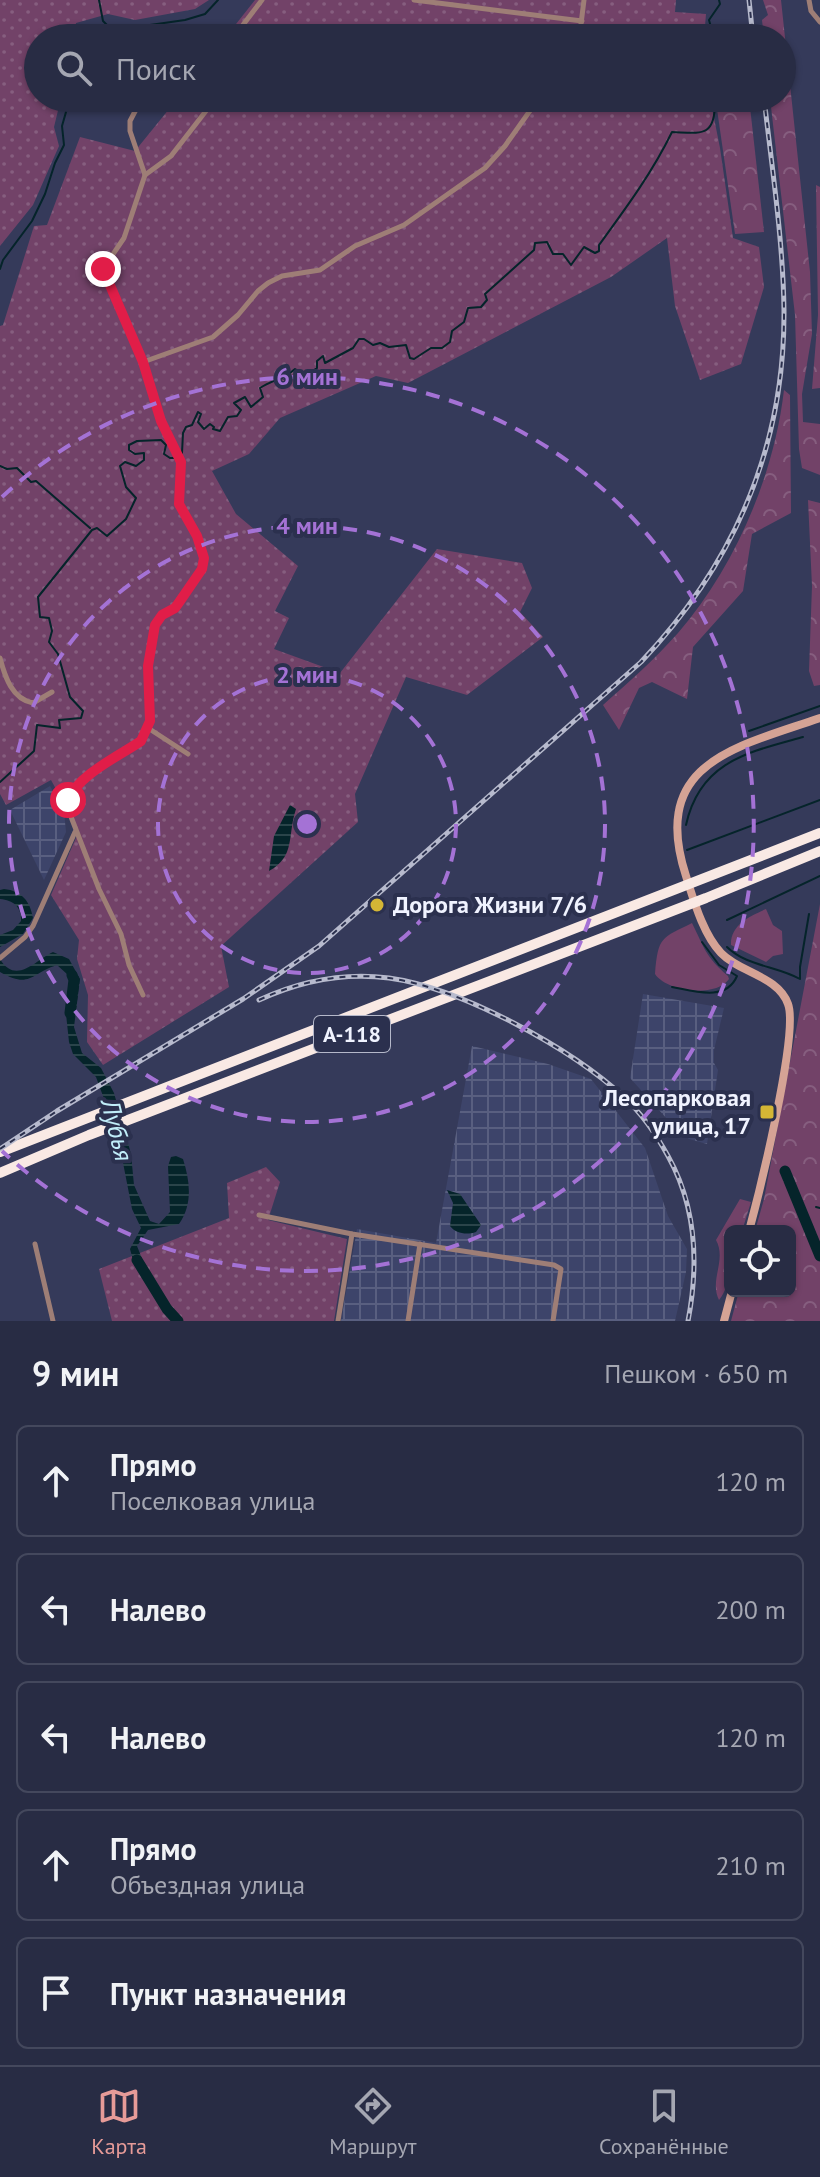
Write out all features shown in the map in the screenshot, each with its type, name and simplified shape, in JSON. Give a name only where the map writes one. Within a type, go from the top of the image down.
[{"type":"highway","name":"А-118","points":[[0,1152],[820,833]]},
{"type":"highway","name":"А-118","points":[[0,1173],[89,1135],[706,898],[820,851]]},
{"type":"street","points":[[244,24],[262,0]]},
{"type":"street","points":[[414,0],[582,21]]},
{"type":"street","points":[[581,24],[584,0]]},
{"type":"street","points":[[809,0],[811,11],[820,22]]},
{"type":"street","points":[[135,112],[130,131],[145,175]]},
{"type":"street","points":[[143,995],[129,965],[121,934],[75,832],[68,809],[71,792],[141,741],[148,728],[148,666],[155,625],[162,615],[175,608],[202,569],[204,558],[197,536],[179,504],[181,462],[161,421],[143,362],[103,269],[124,238],[145,175],[171,156],[205,112]]},
{"type":"street","points":[[143,362],[213,337],[268,283],[282,276],[320,270],[355,246],[404,225],[485,168],[529,112]]},
{"type":"street","points":[[0,658],[10,685],[24,701],[33,703],[52,692]]},
{"type":"street","points":[[750,1225],[790,1037],[790,1008],[788,1001],[773,985],[736,965],[713,942],[682,864],[677,823],[689,786],[711,761],[736,746],[820,718]]},
{"type":"street","points":[[148,728],[188,754]]},
{"type":"street","points":[[2,956],[33,926],[75,832]]},
{"type":"street","points":[[259,1215],[561,1269],[553,1321]]},
{"type":"street","points":[[338,1321],[352,1234]]},
{"type":"street","points":[[35,1244],[53,1321]]},
{"type":"street","points":[[408,1321],[420,1244]]},
{"type":"street","points":[[724,1321],[730,1297]]},
{"type":"shaded area","points":[[50,786],[64,812],[66,832],[44,880],[10,810]]},
{"type":"shaded area","points":[[643,994],[724,1008],[714,1050],[714,1063],[718,1070],[707,1144],[689,1139],[677,1130],[630,1078]]},
{"type":"shaded area","points":[[472,1046],[548,1064],[591,1079],[645,1148],[668,1216],[687,1249],[686,1272],[675,1321],[341,1321],[357,1229],[436,1243]]},
{"type":"green space","points":[[0,0],[209,0],[195,9],[135,20],[108,14],[76,24],[24,24],[24,112],[58,112],[54,127],[59,146],[33,205],[0,246]]},
{"type":"green space","points":[[255,0],[676,0],[675,12],[706,14],[705,24],[236,24]]},
{"type":"green space","points":[[763,0],[781,0],[784,24],[762,24],[762,20],[768,15]]},
{"type":"green space","points":[[167,112],[713,112],[733,238],[759,247],[764,287],[741,364],[700,380],[675,306],[667,238],[611,277],[408,383],[376,376],[280,418],[249,454],[212,471],[236,514],[298,566],[275,611],[289,618],[274,649],[340,673],[437,549],[522,563],[532,588],[520,612],[543,637],[467,695],[406,677],[355,794],[358,822],[221,946],[229,987],[103,1065],[87,1042],[88,995],[77,959],[79,940],[51,895],[79,831],[51,780],[6,805],[0,794],[0,326],[3,325],[34,226],[47,225],[80,137],[135,151]]},
{"type":"green space","points":[[717,112],[751,112],[764,232],[735,234]]},
{"type":"green space","points":[[772,112],[793,112],[810,272],[812,334],[802,394],[803,422],[820,424],[820,475],[802,468],[799,449],[795,315]]},
{"type":"green space","points":[[816,185],[820,187],[820,388],[812,389],[818,315]]},
{"type":"green space","points":[[784,390],[790,395],[791,513],[752,534],[743,591],[693,647],[687,699],[652,682],[639,688],[619,730],[603,705],[678,633],[699,607],[734,550],[749,519],[771,455]]},
{"type":"green space","points":[[808,500],[820,503],[820,685],[814,686],[809,671],[812,586]]},
{"type":"green space","points":[[820,904],[820,1321],[731,1321],[737,1297],[796,1297],[796,1225],[757,1225]]},
{"type":"green space","points":[[766,909],[773,925],[782,931],[783,954],[773,956],[766,962],[731,945],[737,927]]},
{"type":"green space","points":[[692,923],[706,952],[729,979],[714,989],[680,989],[655,974],[663,940]]},
{"type":"green space","points":[[266,1167],[280,1182],[268,1220],[347,1239],[334,1321],[112,1321],[99,1269],[229,1218],[227,1183]]},
{"type":"green space","points":[[740,1199],[751,1202],[744,1225],[725,1225]]},
{"type":"green space","points":[[724,1226],[724,1292],[719,1300],[716,1285],[720,1255],[716,1240]]},
{"type":"water","points":[[290,805],[296,809],[287,852],[278,865],[269,871],[274,836]]},
{"type":"water","points":[[0,890],[24,898],[33,918],[23,934],[0,947],[0,935],[13,930],[21,921],[16,905],[0,899]]},
{"type":"water","points":[[53,952],[69,959],[80,979],[74,1027],[82,1053],[101,1068],[114,1093],[131,1154],[134,1185],[150,1221],[159,1224],[170,1212],[168,1166],[171,1157],[183,1159],[189,1184],[187,1208],[179,1224],[148,1230],[137,1246],[147,1271],[143,1274],[133,1260],[130,1249],[141,1228],[132,1209],[118,1137],[96,1077],[73,1054],[69,1042],[66,1014],[73,991],[68,975],[57,965],[24,980],[0,972],[0,959],[6,967],[20,970]]},
{"type":"water","points":[[447,1190],[460,1194],[481,1225],[476,1232],[462,1233],[450,1226],[453,1203]]},
{"type":"waterway","points":[[99,0],[106,24]]},
{"type":"waterway","points":[[157,24],[205,14],[218,0]]},
{"type":"waterway","points":[[710,24],[709,20],[720,4],[719,0]]},
{"type":"waterway","points":[[0,269],[3,260],[32,221],[45,194],[64,145],[62,126],[66,112]]},
{"type":"waterway","points":[[0,782],[34,751],[37,725],[60,728],[59,720],[81,718],[83,711],[70,697],[58,654],[49,642],[52,631],[49,618],[40,617],[38,597],[92,530],[97,528],[107,536],[126,519],[136,498],[126,487],[120,466],[125,462],[136,466],[144,460],[144,453],[135,454],[129,450],[129,445],[137,441],[161,440],[166,445],[164,454],[178,458],[182,453],[183,433],[186,427],[192,425],[198,412],[201,414],[198,422],[204,429],[210,424],[220,431],[228,417],[237,416],[241,410],[234,403],[245,397],[251,407],[263,397],[260,388],[295,369],[311,372],[323,356],[325,363],[353,348],[359,339],[373,345],[406,345],[410,358],[414,359],[431,348],[442,348],[450,342],[452,331],[464,322],[468,308],[481,307],[487,300],[485,294],[534,250],[535,243],[547,242],[553,254],[563,254],[571,265],[584,247],[595,253],[599,251],[599,245],[629,204],[672,132],[704,131],[709,128],[714,112]]},
{"type":"waterway","points":[[0,466],[17,468],[31,482],[36,481],[90,528]]},
{"type":"waterway","points":[[749,731],[820,706]]},
{"type":"waterway","points":[[686,825],[693,803],[715,773],[746,755],[803,737]]},
{"type":"waterway","points":[[687,850],[820,800]]},
{"type":"waterway","points":[[727,920],[820,876]]},
{"type":"waterway","points":[[727,947],[752,962],[800,979],[809,914]]},
{"type":"waterway","points":[[672,987],[709,993],[732,984],[737,976],[719,965],[702,942]]},
{"type":"waterway","name":"Лубья","points":[[70,1013],[72,975]]},
{"type":"waterway","points":[[785,1171],[820,1256]]},
{"type":"waterway","points":[[816,1207],[820,1208]]},
{"type":"waterway","name":"Лубья","points":[[137,1260],[167,1309],[178,1321]]},
{"type":"railway","points":[[749,0],[752,24]]},
{"type":"railway","points":[[0,1149],[243,999],[319,946],[641,662],[703,585],[748,501],[764,456],[782,361],[782,257],[766,112]]},
{"type":"railway","points":[[259,1000],[306,983],[338,977],[372,976],[418,984],[449,994],[514,1023],[602,1079],[631,1104],[649,1126],[678,1176],[693,1237],[694,1278],[688,1321]]},
{"type":"place","name":"Дорога Жизни 7/6","points":[[377,905]]},
{"type":"place","name":"Лесопарковая улица, 17","points":[[767,1112]]},
{"type":"route","points":[[68,800],[81,782],[141,741],[145,734],[150,721],[149,650],[155,625],[158,618],[175,608],[202,569],[204,558],[197,536],[179,504],[181,462],[161,421],[143,362],[103,269]]}]
